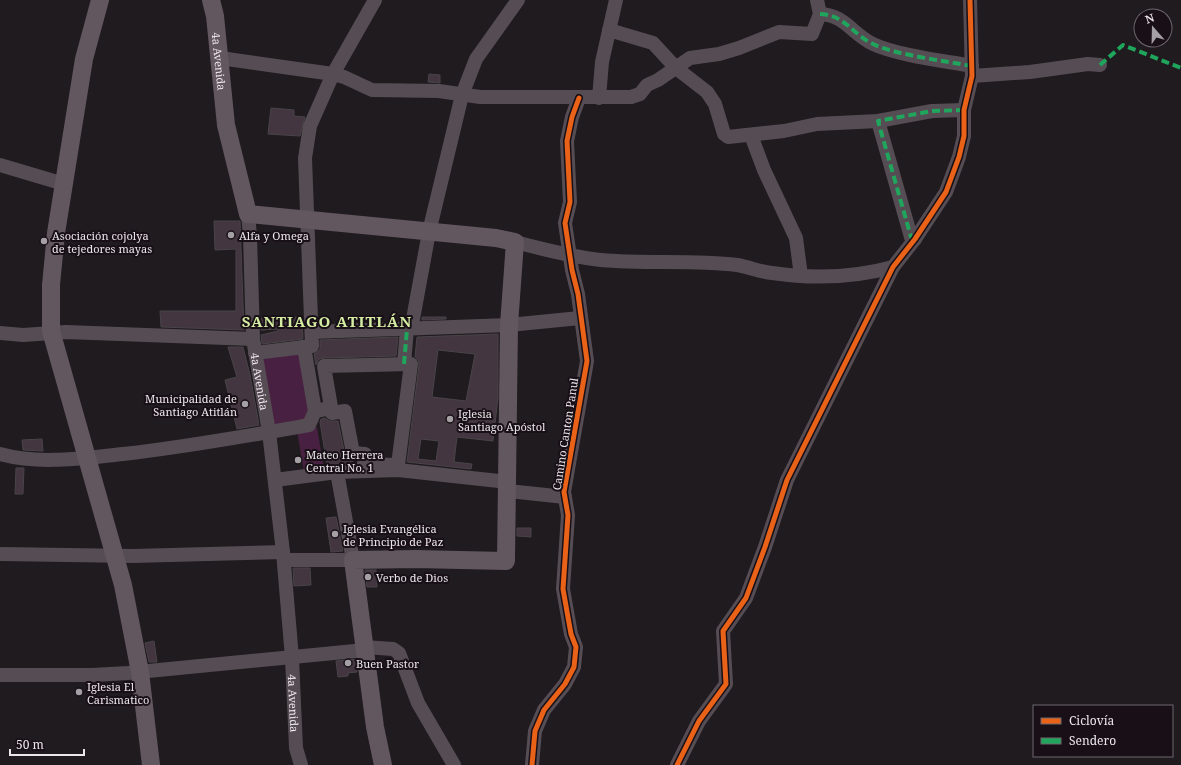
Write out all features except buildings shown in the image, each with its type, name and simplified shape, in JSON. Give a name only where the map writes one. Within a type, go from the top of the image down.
[{"type":"main road","points":[[100,0],[84,59],[56,233],[51,285],[52,334],[115,556],[140,672],[151,765]]},
{"type":"main road","name":"4a Avenida","points":[[211,0],[215,16],[226,125],[248,214]]},
{"type":"main road","points":[[248,214],[496,238],[514,242],[509,325],[506,561],[415,559],[353,560],[375,727],[384,765]]},
{"type":"street","points":[[256,353],[312,346],[305,158],[307,136],[333,74],[375,0]]},
{"type":"street","points":[[404,364],[407,330],[413,319],[429,232],[462,95],[476,59],[518,0]]},
{"type":"street","points":[[599,98],[602,62],[616,0]]},
{"type":"street","points":[[220,58],[333,74],[344,77],[372,90],[438,91],[480,97],[631,97],[640,94],[647,85],[690,58],[719,54],[739,48],[779,32],[812,34],[820,14],[817,0]]},
{"type":"street","points":[[677,765],[699,721],[726,684],[723,631],[746,598],[765,548],[787,480],[893,267],[915,239],[946,192],[959,157],[964,136],[964,110],[972,71],[970,0]]},
{"type":"street","points":[[820,14],[831,15],[846,23],[860,36],[874,44],[972,71],[1030,72],[1088,64],[1100,65]]},
{"type":"street","points":[[609,30],[653,43],[676,68],[707,92],[715,104],[724,134],[728,137],[784,132],[817,124],[878,121],[932,111],[964,110]]},
{"type":"street","name":"Camino Canton Panul","points":[[532,765],[535,731],[544,710],[565,684],[574,667],[576,647],[570,634],[563,590],[568,515],[564,492],[587,361],[580,318],[578,294],[565,223],[570,202],[567,141],[572,116],[579,98]]},
{"type":"street","points":[[878,121],[911,237],[915,239]]},
{"type":"street","points":[[751,135],[764,170],[796,238],[802,276]]},
{"type":"street","points":[[0,165],[64,184]]},
{"type":"street","name":"4a Avenida","points":[[248,214],[253,339],[269,432],[284,556],[292,658],[296,748],[301,765]]},
{"type":"street","points":[[514,242],[570,255],[600,260],[738,266],[771,273],[802,276],[831,277],[870,273],[893,267]]},
{"type":"street","points":[[312,332],[407,330],[509,325],[580,318]]},
{"type":"street","points":[[0,332],[23,336],[52,334],[112,334],[253,339]]},
{"type":"street","points":[[0,454],[28,460],[86,458],[198,445],[309,425],[315,411],[304,347]]},
{"type":"street","points":[[411,364],[398,465],[364,464],[365,454],[353,453],[346,410],[332,413],[331,408],[324,366],[411,364]]},
{"type":"street","points":[[315,411],[331,408]]},
{"type":"street","points":[[275,480],[337,472],[398,470],[565,497]]},
{"type":"street","points":[[0,554],[284,556],[353,560],[337,472]]},
{"type":"street","points":[[0,676],[92,675],[140,672],[292,658],[365,648],[392,648],[399,653],[418,703],[454,765]]},
{"type":"shaded area","points":[[299,353],[311,414],[306,422],[274,428],[262,359]]},
{"type":"shaded area","points":[[317,427],[324,469],[304,472],[297,431]]},
{"type":"marked path","points":[[820,14],[829,15],[842,21],[866,40],[883,48],[935,60],[972,66]]},
{"type":"marked path","points":[[1100,65],[1123,45],[1181,68]]},
{"type":"marked path","points":[[915,239],[911,237],[878,121],[932,111],[964,110]]},
{"type":"marked path","points":[[404,364],[407,329]]},
{"type":"cycle path","points":[[677,765],[699,721],[726,684],[723,631],[746,598],[765,547],[787,480],[893,267],[915,239],[946,192],[959,157],[964,136],[964,110],[972,76],[970,0]]},
{"type":"cycle path","points":[[532,765],[535,731],[544,710],[565,684],[574,667],[576,647],[571,634],[563,589],[568,515],[564,492],[587,361],[578,294],[572,270],[565,223],[570,202],[567,141],[572,117],[579,98]]},
{"type":"place","name":"Alfa y Omega","points":[[231,235]]},
{"type":"place","name":"Asociación cojolya de tejedores mayas","points":[[44,241]]},
{"type":"place","name":"Municipalidad de Santiago Atitlán","points":[[245,404]]},
{"type":"place","name":"Iglesia Santiago Apóstol","points":[[450,419]]},
{"type":"place","name":"Mateo Herrera Central No. 1","points":[[298,460]]},
{"type":"place","name":"Iglesia Evangélica de Principio de Paz","points":[[335,534]]},
{"type":"place","name":"Verbo de Dios","points":[[368,577]]},
{"type":"place","name":"Buen Pastor","points":[[348,663]]},
{"type":"place","name":"Iglesia El Carismatico","points":[[79,692]]},
{"type":"district","name":"SANTIAGO ATITLÁN","points":[[327,321]]}]
